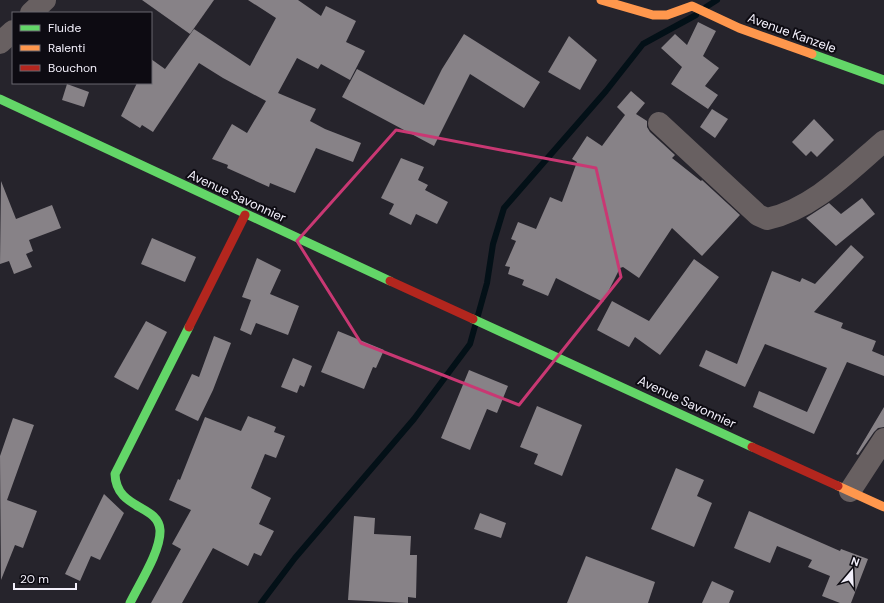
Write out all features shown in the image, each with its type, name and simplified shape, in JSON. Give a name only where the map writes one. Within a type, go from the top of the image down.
[{"type":"street","points":[[33,12],[45,0]]},
{"type":"street","name":"Avenue Kanzele","points":[[601,0],[653,15],[667,15],[692,6],[739,28],[884,80]]},
{"type":"street","points":[[0,43],[12,32]]},
{"type":"street","name":"Avenue Savonnier","points":[[0,99],[245,215],[884,507]]},
{"type":"street","points":[[659,123],[758,215],[767,219],[795,211],[840,178],[884,141]]},
{"type":"street","points":[[130,603],[152,558],[160,530],[159,525],[154,518],[120,494],[115,488],[113,483],[115,474],[245,215]]},
{"type":"street","points":[[850,492],[884,439]]},
{"type":"highlighted area","points":[[396,130],[596,168],[621,277],[519,405],[361,343],[297,241]]},
{"type":"building","points":[[142,0],[214,0],[190,34]]},
{"type":"building","points":[[248,0],[298,0],[321,16],[326,6],[356,21],[346,42],[365,51],[350,80],[321,64],[318,69],[297,58],[278,93],[316,109],[310,121],[325,129],[361,143],[353,162],[316,148],[295,193],[270,183],[269,187],[227,168],[228,165],[212,159],[232,124],[247,133],[266,101],[223,78],[199,63],[153,132],[142,125],[140,128],[121,116],[137,84],[152,84],[152,60],[165,69],[194,29],[250,66],[276,18]]},
{"type":"building","points":[[698,22],[716,31],[703,56],[719,68],[705,86],[718,95],[708,109],[671,84],[682,67],[661,48],[675,34],[687,45]]},
{"type":"building","points":[[464,34],[540,82],[524,108],[470,74],[434,146],[342,97],[357,69],[424,105],[442,69]]},
{"type":"building","points":[[569,36],[597,60],[580,90],[548,72]]},
{"type":"building","points":[[67,84],[89,92],[84,107],[62,100]]},
{"type":"building","points":[[631,91],[645,103],[636,114],[647,121],[647,127],[650,132],[675,155],[672,158],[701,181],[702,180],[740,215],[702,256],[672,228],[639,278],[623,267],[620,268],[603,302],[556,278],[548,296],[522,285],[524,280],[508,274],[510,267],[505,266],[516,241],[511,239],[518,222],[536,229],[550,197],[562,202],[577,162],[572,159],[587,136],[602,146],[625,115],[617,107]]},
{"type":"building","points":[[712,109],[728,119],[715,138],[700,127]]},
{"type":"building","points":[[814,119],[834,140],[817,157],[811,151],[806,156],[792,142]]},
{"type":"building","points":[[401,158],[424,167],[418,180],[428,185],[425,190],[448,202],[437,224],[416,214],[411,225],[389,214],[394,204],[381,198]]},
{"type":"building","points":[[1,181],[16,219],[52,205],[61,228],[29,240],[33,251],[26,254],[32,267],[14,274],[9,261],[0,264]]},
{"type":"building","points":[[862,198],[875,214],[836,246],[806,218],[829,203],[841,214]]},
{"type":"building","points":[[152,238],[196,257],[185,282],[141,264]]},
{"type":"building","points":[[851,245],[864,257],[814,312],[843,323],[841,328],[876,341],[872,351],[884,356],[884,376],[847,362],[814,434],[753,407],[759,391],[807,412],[827,368],[765,344],[745,387],[699,366],[706,350],[737,364],[772,271],[800,282],[802,278],[815,284]]},
{"type":"building","points":[[257,258],[281,270],[270,294],[299,306],[288,335],[256,323],[251,335],[240,330],[251,300],[242,297]]},
{"type":"building","points":[[694,259],[719,277],[660,355],[635,337],[629,347],[597,330],[612,301],[649,321]]},
{"type":"building","points":[[146,321],[167,332],[138,390],[114,377]]},
{"type":"building","points":[[338,331],[384,350],[376,368],[373,367],[364,389],[321,372]]},
{"type":"building","points":[[214,336],[231,343],[213,390],[198,421],[175,410],[192,374],[199,377]]},
{"type":"building","points":[[293,358],[312,366],[304,387],[300,385],[297,393],[281,387]]},
{"type":"building","points":[[469,370],[508,386],[497,413],[487,409],[470,450],[441,438]]},
{"type":"building","points":[[537,406],[582,425],[562,476],[534,464],[538,454],[520,447]]},
{"type":"building","points":[[884,407],[884,427],[878,428],[858,455],[856,454]]},
{"type":"building","points":[[248,416],[276,427],[274,432],[285,436],[276,458],[265,454],[251,488],[271,498],[259,524],[274,531],[261,556],[254,553],[248,566],[213,548],[182,603],[151,603],[181,549],[172,544],[191,510],[169,500],[178,479],[180,480],[205,417],[241,431]]},
{"type":"building","points":[[13,418],[34,425],[7,500],[37,511],[23,548],[15,545],[1,580],[0,456]]},
{"type":"building","points":[[676,468],[704,480],[697,496],[712,503],[694,547],[651,529]]},
{"type":"building","points":[[104,494],[124,513],[100,560],[91,556],[80,581],[65,574]]},
{"type":"building","points":[[749,511],[840,551],[841,549],[868,559],[851,603],[840,603],[822,596],[830,576],[808,567],[812,560],[777,546],[770,563],[734,548]]},
{"type":"building","points":[[480,513],[506,523],[501,538],[474,529]]},
{"type":"building","points":[[354,516],[375,518],[374,534],[411,536],[410,555],[417,555],[416,598],[408,597],[408,603],[348,600]]},
{"type":"building","points":[[586,556],[655,582],[648,603],[567,603]]},
{"type":"building","points":[[712,581],[734,591],[729,603],[702,603]]},
{"type":"waterway","points":[[706,7],[717,0]]},
{"type":"waterway","points":[[261,603],[295,558],[414,419],[470,344],[487,283],[493,244],[504,208],[606,91],[643,44],[696,15]]},
{"type":"traffic: fast","points":[[812,54],[884,80]]},
{"type":"traffic: fast","points":[[0,99],[390,281]]},
{"type":"traffic: fast","points":[[473,319],[752,447]]},
{"type":"traffic: fast","points":[[130,603],[157,548],[160,530],[158,522],[152,515],[129,501],[122,494],[117,486],[115,474],[189,327]]},
{"type":"traffic: slow","points":[[601,0],[653,15],[667,15],[692,6],[739,28],[812,54]]},
{"type":"traffic: slow","points":[[838,486],[884,507]]},
{"type":"traffic: jam","points":[[189,327],[245,215]]},
{"type":"traffic: jam","points":[[390,281],[473,319]]},
{"type":"traffic: jam","points":[[752,447],[838,486]]}]
